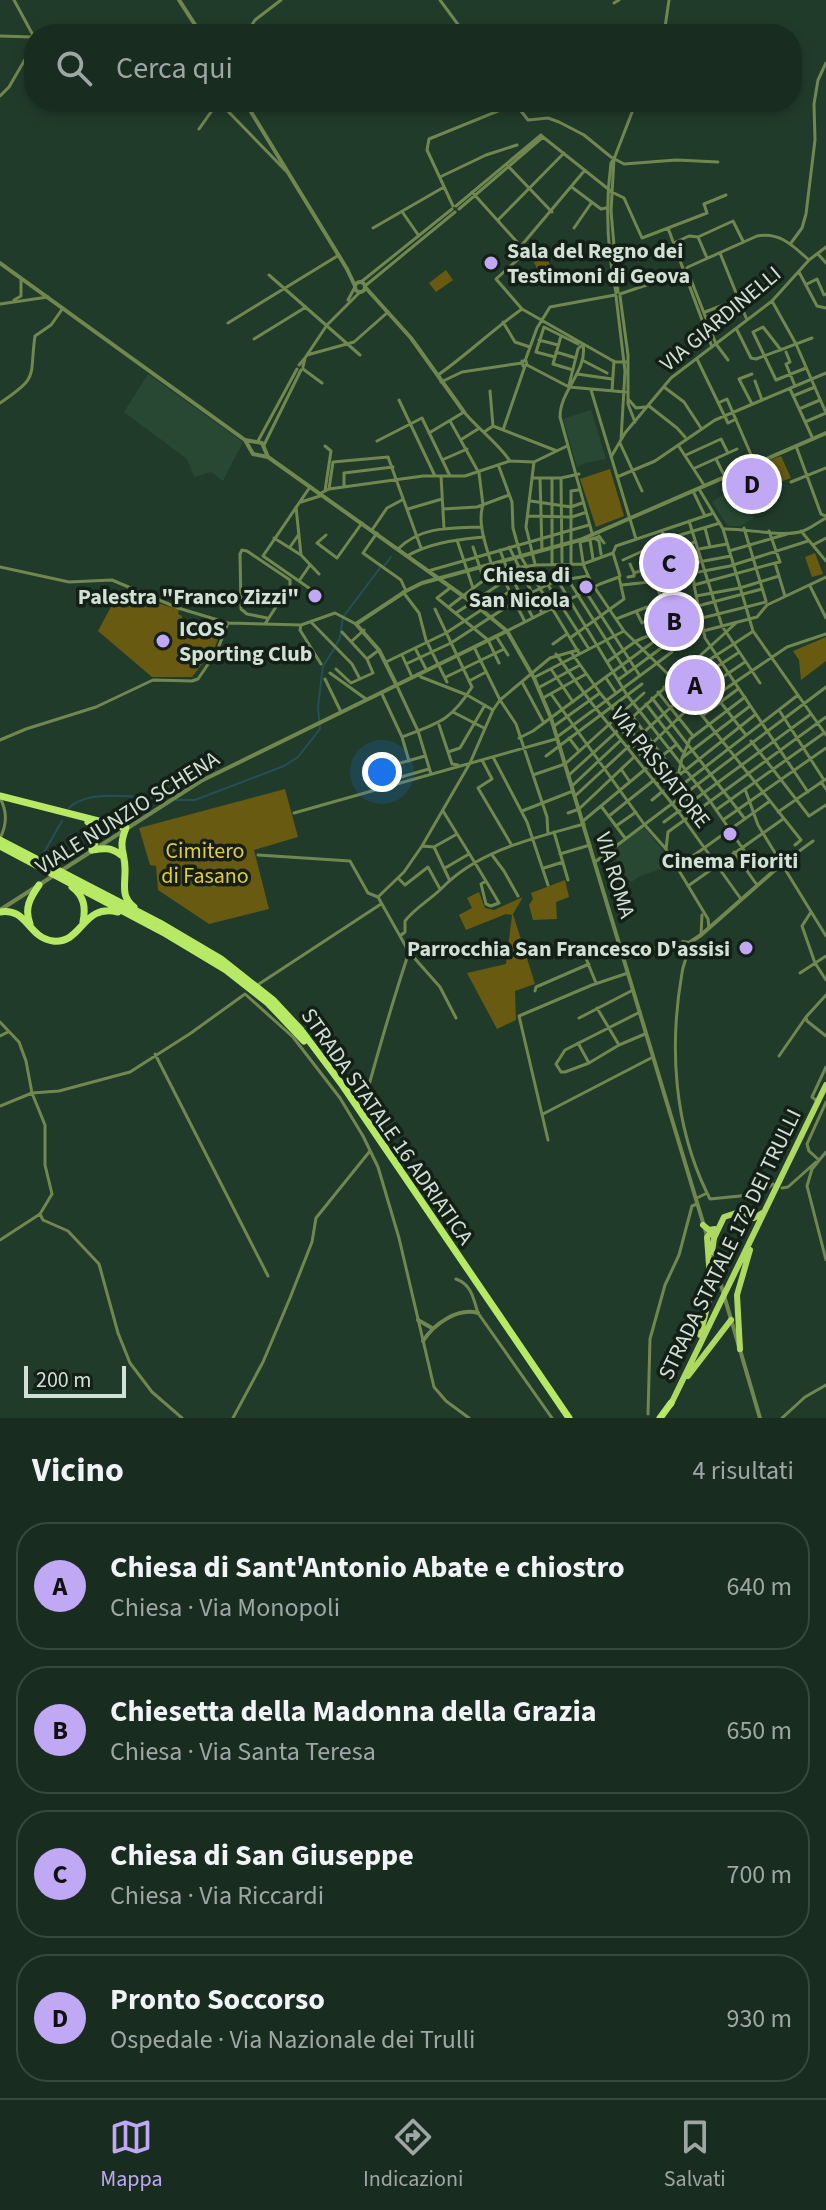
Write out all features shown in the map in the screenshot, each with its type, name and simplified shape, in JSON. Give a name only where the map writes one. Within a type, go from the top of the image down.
[{"type":"highway","points":[[1,798],[126,828],[121,842],[125,896],[129,903],[160,923]]},
{"type":"highway","points":[[82,819],[91,824],[96,833],[92,850]]},
{"type":"highway","name":"STRADA STATALE 16 ADRIATICA","points":[[0,842],[197,951],[241,980],[268,1003],[328,1072],[569,1418]]},
{"type":"highway","points":[[92,850],[105,847],[121,855]]},
{"type":"highway","name":"STRADA STATALE 16 ADRIATICA","points":[[12,849],[46,870],[87,885],[160,923],[221,959],[273,1000],[301,1030],[343,1086],[569,1418]]},
{"type":"highway","points":[[68,880],[83,900],[83,924]]},
{"type":"highway","points":[[87,885],[114,893],[123,883]]},
{"type":"highway","points":[[32,930],[27,908],[39,885]]},
{"type":"highway","points":[[1,909],[22,916],[32,930],[45,939],[62,941],[71,937],[97,912],[108,909],[149,925]]},
{"type":"highway","points":[[662,1418],[671,1403]]},
{"type":"main road","name":"STRADA STATALE 172 DEI TRULLI","points":[[671,1403],[822,1102],[826,1085]]},
{"type":"main road","points":[[690,1365],[711,1292],[707,1237],[730,1214],[759,1217],[766,1209]]},
{"type":"main road","points":[[749,1218],[753,1228],[750,1243]]},
{"type":"main road","points":[[740,1349],[737,1295],[760,1223]]},
{"type":"main road","points":[[703,1225],[716,1229]]},
{"type":"main road","points":[[712,1253],[716,1229]]},
{"type":"main road","points":[[679,1388],[731,1320]]},
{"type":"main road","points":[[721,1336],[733,1338],[740,1349]]},
{"type":"street","points":[[14,0],[27,24]]},
{"type":"street","points":[[179,0],[195,24]]},
{"type":"street","points":[[252,24],[281,0]]},
{"type":"street","points":[[440,0],[458,24]]},
{"type":"street","points":[[665,24],[669,0]]},
{"type":"street","points":[[0,36],[24,37]]},
{"type":"street","points":[[0,96],[24,61]]},
{"type":"street","points":[[791,243],[802,228],[806,214],[815,140],[816,91],[826,63]]},
{"type":"street","points":[[199,129],[211,112]]},
{"type":"street","points":[[228,112],[290,174]]},
{"type":"street","points":[[251,112],[360,287],[411,338],[464,412],[492,438],[510,461]]},
{"type":"street","points":[[455,208],[426,144],[429,139],[494,112]]},
{"type":"street","points":[[522,112],[528,120],[548,118],[559,122],[584,135],[614,159],[630,164],[676,160],[718,162]]},
{"type":"street","points":[[632,112],[611,163],[606,208],[626,362],[627,394],[620,443],[642,491]]},
{"type":"street","points":[[0,263],[245,440],[251,449],[306,356],[327,325],[360,287],[543,137],[612,192],[624,198],[642,238],[707,213],[704,204],[726,195]]},
{"type":"street","points":[[440,177],[486,155],[517,145]]},
{"type":"street","points":[[498,220],[564,153]]},
{"type":"street","points":[[614,159],[611,211],[617,294]]},
{"type":"street","points":[[507,165],[552,212]]},
{"type":"street","points":[[521,246],[585,170]]},
{"type":"street","points":[[373,228],[444,187]]},
{"type":"street","points":[[572,187],[601,209],[606,208]]},
{"type":"street","points":[[474,194],[526,252],[496,279],[522,309],[613,361],[626,362]]},
{"type":"street","points":[[574,228],[592,202]]},
{"type":"street","points":[[360,287],[455,208]]},
{"type":"street","points":[[402,211],[419,236]]},
{"type":"street","points":[[674,243],[689,236],[698,237],[733,221],[743,241]]},
{"type":"street","points":[[668,228],[714,346],[728,360]]},
{"type":"street","points":[[492,438],[503,430],[530,347],[550,307],[617,294],[685,270],[743,241],[768,234],[791,243],[809,260]]},
{"type":"street","points":[[698,237],[707,258]]},
{"type":"street","name":"VIA GIARDINELLI","points":[[611,457],[664,387],[772,301],[809,260],[826,247]]},
{"type":"street","points":[[720,253],[747,320]]},
{"type":"street","points":[[818,253],[826,263]]},
{"type":"street","points":[[228,323],[339,255]]},
{"type":"street","points":[[799,272],[817,306],[826,308]]},
{"type":"street","points":[[269,275],[360,355]]},
{"type":"street","points":[[20,278],[21,296]]},
{"type":"street","points":[[807,284],[817,279],[826,294]]},
{"type":"street","points":[[11,302],[35,288]]},
{"type":"street","points":[[27,300],[32,297],[35,288]]},
{"type":"street","points":[[0,304],[48,297]]},
{"type":"street","points":[[702,313],[739,299]]},
{"type":"street","points":[[772,301],[796,344],[826,412],[805,422]]},
{"type":"street","points":[[254,339],[306,307]]},
{"type":"street","points":[[0,403],[31,378],[35,336],[51,325],[63,308]]},
{"type":"street","points":[[437,376],[469,354],[473,346],[522,309]]},
{"type":"street","points":[[306,356],[349,345],[388,312]]},
{"type":"street","points":[[503,322],[515,342],[530,347]]},
{"type":"street","points":[[581,344],[544,327],[536,352],[579,359],[606,376]]},
{"type":"street","points":[[795,386],[790,375],[786,364],[790,362],[783,351],[769,338],[763,327],[753,332],[776,380],[790,375],[806,368]]},
{"type":"street","points":[[736,329],[751,358],[783,351],[812,338]]},
{"type":"street","points":[[561,336],[553,364],[575,372],[606,376],[625,374]]},
{"type":"street","points":[[758,343],[769,338]]},
{"type":"street","points":[[539,340],[558,345]]},
{"type":"street","points":[[581,344],[575,372],[560,409],[574,476],[601,554]]},
{"type":"street","points":[[697,359],[728,423],[736,419]]},
{"type":"street","points":[[606,376],[613,361]]},
{"type":"street","points":[[612,391],[613,361]]},
{"type":"street","points":[[626,362],[627,394],[633,424]]},
{"type":"street","points":[[441,382],[462,372],[524,364],[569,387],[627,394],[636,408],[649,406],[685,438]]},
{"type":"street","points":[[299,367],[322,383]]},
{"type":"street","points":[[260,455],[299,367]]},
{"type":"street","points":[[617,477],[655,461],[685,438],[724,416],[826,373]]},
{"type":"street","points":[[752,374],[739,379],[752,404]]},
{"type":"street","points":[[755,381],[762,400]]},
{"type":"street","points":[[664,387],[684,402],[701,429]]},
{"type":"street","points":[[793,396],[815,387]]},
{"type":"street","points":[[790,389],[813,439]]},
{"type":"street","points":[[591,390],[636,539]]},
{"type":"street","points":[[490,391],[493,426]]},
{"type":"street","points":[[799,409],[826,394]]},
{"type":"street","points":[[718,403],[727,399],[755,464]]},
{"type":"street","points":[[399,400],[435,476]]},
{"type":"street","points":[[429,433],[464,412]]},
{"type":"street","points":[[624,412],[628,423],[633,424]]},
{"type":"street","points":[[377,441],[422,418],[450,476]]},
{"type":"street","points":[[450,421],[479,473],[482,527],[488,553],[525,622]]},
{"type":"street","points":[[462,439],[493,426],[557,451]]},
{"type":"street","points":[[795,845],[801,840],[734,755],[673,679],[624,631],[588,576],[580,542],[826,433]]},
{"type":"street","points":[[686,455],[721,439],[728,453]]},
{"type":"street","points":[[245,440],[256,442],[264,448]]},
{"type":"street","points":[[678,445],[695,468],[705,516]]},
{"type":"street","points":[[325,446],[331,451],[325,492]]},
{"type":"street","points":[[298,504],[344,487],[397,479],[479,473],[510,461],[534,462],[567,446]]},
{"type":"street","points":[[693,568],[702,561],[801,531],[826,517],[821,514],[796,446]]},
{"type":"street","name":"VIA ROMA","points":[[264,448],[268,457]]},
{"type":"street","name":"VIA ROMA","points":[[251,449],[253,454],[268,457],[310,486],[325,492],[362,523],[473,603],[507,631],[533,676],[554,726],[584,822],[760,1418]]},
{"type":"street","points":[[442,460],[467,449]]},
{"type":"street","points":[[695,468],[737,449]]},
{"type":"street","points":[[325,492],[333,462],[385,455],[393,467],[421,548]]},
{"type":"street","points":[[716,458],[725,477]]},
{"type":"street","points":[[534,462],[526,527],[536,565]]},
{"type":"street","points":[[344,487],[344,473],[393,467]]},
{"type":"street","points":[[499,467],[510,495],[513,528],[521,557],[578,652]]},
{"type":"street","points":[[791,482],[826,468]]},
{"type":"street","points":[[533,478],[561,478],[579,474]]},
{"type":"street","points":[[441,476],[444,529]]},
{"type":"street","points":[[540,478],[542,551]]},
{"type":"street","points":[[552,478],[552,565]]},
{"type":"street","points":[[561,478],[562,562]]},
{"type":"street","points":[[309,588],[263,556],[310,486]]},
{"type":"street","points":[[699,489],[723,529],[753,631],[825,734],[716,810]]},
{"type":"street","points":[[571,562],[571,491],[578,490]]},
{"type":"street","points":[[443,509],[483,505],[510,495]]},
{"type":"street","points":[[406,509],[442,499]]},
{"type":"street","points":[[402,500],[387,508],[363,553],[401,580],[404,592],[419,613],[427,642],[446,679],[504,649]]},
{"type":"street","points":[[531,501],[571,507],[582,503]]},
{"type":"street","points":[[298,504],[301,555]]},
{"type":"street","points":[[702,510],[694,515],[693,531],[718,615],[725,632],[760,683]]},
{"type":"street","points":[[528,516],[572,517],[585,513]]},
{"type":"street","points":[[356,624],[404,592],[440,580],[480,568],[583,563],[613,553],[616,546],[636,539],[653,538],[661,531],[713,513]]},
{"type":"street","points":[[326,535],[317,543],[337,558],[362,523]]},
{"type":"street","points":[[667,539],[720,523]]},
{"type":"street","points":[[428,571],[589,525]]},
{"type":"street","points":[[475,527],[477,538]]},
{"type":"street","points":[[398,549],[416,535],[444,529],[482,527]]},
{"type":"street","points":[[705,528],[710,547]]},
{"type":"street","points":[[744,528],[767,604]]},
{"type":"street","points":[[723,529],[790,533]]},
{"type":"street","points":[[661,531],[676,549],[687,555],[693,568],[694,608]]},
{"type":"street","points":[[694,585],[780,562],[769,531]]},
{"type":"street","points":[[801,531],[826,561]]},
{"type":"street","points":[[290,548],[299,534]]},
{"type":"street","points":[[448,607],[504,562],[595,536]]},
{"type":"street","points":[[595,536],[604,543]]},
{"type":"street","points":[[593,559],[595,536]]},
{"type":"street","points":[[407,556],[421,548],[484,537]]},
{"type":"street","points":[[274,538],[301,555],[319,574]]},
{"type":"street","points":[[653,538],[658,548],[655,550]]},
{"type":"street","points":[[813,545],[826,538]]},
{"type":"street","points":[[457,540],[473,588]]},
{"type":"street","points":[[693,568],[705,571],[808,541]]},
{"type":"street","points":[[676,549],[727,544]]},
{"type":"street","points":[[687,555],[697,545]]},
{"type":"street","points":[[473,547],[484,580]]},
{"type":"street","points":[[509,547],[542,613]]},
{"type":"street","points":[[500,550],[533,618]]},
{"type":"street","points":[[620,561],[630,561],[646,551],[655,550]]},
{"type":"street","points":[[655,550],[665,562],[666,573],[674,588],[673,598],[685,597],[694,608],[710,646],[808,792]]},
{"type":"street","points":[[265,624],[291,583],[247,551],[240,552],[241,609],[247,614],[267,618]]},
{"type":"street","points":[[646,551],[674,625]]},
{"type":"street","points":[[553,644],[602,617],[624,599],[619,577],[620,561],[613,553]]},
{"type":"street","points":[[541,559],[541,565]]},
{"type":"street","points":[[630,561],[634,573]]},
{"type":"street","points":[[775,563],[785,596]]},
{"type":"street","points":[[451,564],[454,576]]},
{"type":"street","points":[[299,581],[311,565]]},
{"type":"street","points":[[0,567],[69,582],[112,580],[164,603],[228,623],[301,625],[335,613],[364,630],[379,650],[418,731],[430,772]]},
{"type":"street","points":[[628,577],[652,567]]},
{"type":"street","points":[[622,585],[666,573]]},
{"type":"street","points":[[522,597],[558,581],[588,576]]},
{"type":"street","points":[[696,596],[740,588],[779,576]]},
{"type":"street","points":[[507,631],[619,577]]},
{"type":"street","points":[[519,738],[631,660],[674,625],[767,604],[826,577]]},
{"type":"street","points":[[558,581],[627,695],[670,749],[682,758]]},
{"type":"street","points":[[569,581],[627,673]]},
{"type":"street","points":[[456,613],[504,582]]},
{"type":"street","points":[[809,584],[826,618]]},
{"type":"street","points":[[548,585],[589,649]]},
{"type":"street","points":[[451,587],[437,598],[488,640],[499,663]]},
{"type":"street","points":[[694,608],[762,589]]},
{"type":"street","points":[[586,591],[640,676]]},
{"type":"street","points":[[386,662],[446,633],[509,592]]},
{"type":"street","points":[[681,598],[682,612]]},
{"type":"street","points":[[406,664],[451,643],[514,602]]},
{"type":"street","points":[[702,631],[757,617],[767,604]]},
{"type":"street","points":[[616,619],[647,607],[653,617]]},
{"type":"street","points":[[402,737],[439,725],[472,687],[435,609]]},
{"type":"street","points":[[637,613],[642,623],[667,610]]},
{"type":"street","points":[[711,616],[714,628]]},
{"type":"street","points":[[311,622],[352,664],[360,679]]},
{"type":"street","points":[[0,740],[96,707],[153,680],[198,679],[217,651],[228,623]]},
{"type":"street","points":[[569,775],[736,623]]},
{"type":"street","points":[[301,625],[300,630],[321,664]]},
{"type":"street","points":[[352,641],[364,630]]},
{"type":"street","name":"VIALE NUNZIO SCHENA","points":[[1,909],[201,781],[507,631]]},
{"type":"street","points":[[533,676],[556,654],[589,649],[624,631]]},
{"type":"street","points":[[695,669],[753,631]]},
{"type":"street","points":[[336,669],[351,683],[373,673],[367,659],[342,632]]},
{"type":"street","points":[[607,662],[636,641],[663,632]]},
{"type":"street","points":[[546,756],[573,725],[672,652],[663,632]]},
{"type":"street","points":[[715,696],[787,647],[826,634]]},
{"type":"street","points":[[496,636],[508,655]]},
{"type":"street","points":[[618,680],[668,643]]},
{"type":"street","points":[[474,647],[500,700],[516,724],[522,749],[543,803],[548,834]]},
{"type":"street","points":[[415,648],[426,670]]},
{"type":"street","points":[[367,659],[379,650]]},
{"type":"street","points":[[571,652],[606,701],[696,810]]},
{"type":"street","points":[[378,897],[398,878],[422,846],[470,763],[484,728],[500,700],[522,682],[578,652]]},
{"type":"street","points":[[701,677],[739,652]]},
{"type":"street","points":[[402,654],[412,677]]},
{"type":"street","name":"VIA PASSIATORE","points":[[556,654],[584,694],[685,819],[741,899]]},
{"type":"street","points":[[708,687],[746,662]]},
{"type":"street","points":[[690,663],[746,735]]},
{"type":"street","points":[[531,698],[580,665]]},
{"type":"street","points":[[551,669],[573,702]]},
{"type":"street","points":[[469,681],[486,672]]},
{"type":"street","points":[[330,673],[366,699]]},
{"type":"street","points":[[418,674],[493,710]]},
{"type":"street","points":[[541,693],[551,694],[586,674]]},
{"type":"street","points":[[606,678],[616,693]]},
{"type":"street","points":[[325,679],[341,712]]},
{"type":"street","points":[[522,682],[544,723]]},
{"type":"street","points":[[387,781],[569,738],[642,684]]},
{"type":"street","points":[[664,687],[685,713]]},
{"type":"street","points":[[595,862],[826,687]]},
{"type":"street","points":[[702,716],[739,688]]},
{"type":"street","points":[[381,692],[402,737],[409,761]]},
{"type":"street","points":[[658,692],[693,736]]},
{"type":"street","points":[[554,726],[600,693]]},
{"type":"street","points":[[532,775],[565,764],[644,693]]},
{"type":"street","points":[[551,694],[644,824],[666,849],[709,928]]},
{"type":"street","points":[[522,811],[574,791],[604,769],[685,694]]},
{"type":"street","points":[[676,786],[798,695]]},
{"type":"street","points":[[676,786],[682,758],[693,736],[745,697]]},
{"type":"street","points":[[652,698],[745,819]]},
{"type":"street","points":[[646,704],[677,744],[686,769],[752,862],[744,867]]},
{"type":"street","points":[[640,754],[693,704]]},
{"type":"street","points":[[448,752],[460,748],[485,705]]},
{"type":"street","points":[[682,758],[750,706]]},
{"type":"street","points":[[779,710],[811,758],[826,789]]},
{"type":"street","points":[[453,712],[484,728]]},
{"type":"street","points":[[678,776],[756,714]]},
{"type":"street","points":[[664,822],[811,714]]},
{"type":"street","points":[[632,716],[678,776]]},
{"type":"street","points":[[666,849],[668,832],[826,717]]},
{"type":"street","points":[[439,725],[452,764],[459,766]]},
{"type":"street","points":[[609,816],[660,781],[620,728]]},
{"type":"street","points":[[569,738],[579,751]]},
{"type":"street","points":[[574,791],[621,740]]},
{"type":"street","points":[[751,741],[809,816],[826,805]]},
{"type":"street","points":[[400,936],[405,932],[405,921],[414,909],[449,879],[511,844],[584,822],[677,744]]},
{"type":"street","points":[[723,820],[826,748]]},
{"type":"street","points":[[383,768],[425,756]]},
{"type":"street","points":[[493,757],[534,838],[548,885]]},
{"type":"street","points":[[568,813],[579,809],[634,757]]},
{"type":"street","points":[[482,760],[492,779],[478,788],[511,844]]},
{"type":"street","points":[[621,769],[630,782]]},
{"type":"street","points":[[294,813],[430,772]]},
{"type":"street","points":[[778,812],[824,780]]},
{"type":"street","points":[[745,789],[762,831],[826,936]]},
{"type":"street","points":[[652,800],[663,791]]},
{"type":"street","points":[[0,842],[5,827],[1,798]]},
{"type":"street","points":[[676,868],[770,801]]},
{"type":"street","points":[[601,806],[625,839]]},
{"type":"street","points":[[443,811],[476,863],[499,903],[486,904],[481,884],[486,881]]},
{"type":"street","points":[[616,826],[636,812]]},
{"type":"street","points":[[688,886],[783,818]]},
{"type":"street","points":[[554,832],[568,880]]},
{"type":"street","points":[[422,846],[434,847],[457,834]]},
{"type":"street","points":[[683,964],[689,946],[757,885],[813,841]]},
{"type":"street","points":[[560,854],[590,845]]},
{"type":"street","points":[[434,847],[449,879]]},
{"type":"street","points":[[734,852],[757,885]]},
{"type":"street","points":[[444,869],[469,854]]},
{"type":"street","points":[[258,855],[350,861],[368,893],[378,897],[409,952],[440,987],[456,1018]]},
{"type":"street","points":[[492,855],[518,896]]},
{"type":"street","points":[[543,868],[563,862]]},
{"type":"street","points":[[398,878],[405,885],[428,867],[440,889]]},
{"type":"street","points":[[259,984],[381,904]]},
{"type":"street","points":[[811,910],[802,926],[815,963],[826,980]]},
{"type":"street","points":[[706,921],[716,922]]},
{"type":"street","points":[[701,935],[706,921]]},
{"type":"street","points":[[689,946],[684,941],[681,948],[683,964],[676,1090],[680,1116],[707,1193],[710,1199],[760,1194],[773,1184]]},
{"type":"street","points":[[622,952],[681,948]]},
{"type":"street","points":[[583,951],[596,983]]},
{"type":"street","points":[[364,1103],[401,984],[400,973],[409,952]]},
{"type":"street","points":[[800,973],[826,956]]},
{"type":"street","points":[[535,991],[536,987],[589,964]]},
{"type":"street","points":[[548,1140],[519,1016],[596,983],[628,973]]},
{"type":"street","points":[[579,1018],[633,990]]},
{"type":"street","points":[[0,1106],[32,1093],[59,1091],[130,1072],[245,994],[293,1037],[340,1098],[370,1151],[378,1167],[399,1238],[434,1387],[446,1401],[469,1418]]},
{"type":"street","points":[[779,1056],[806,1017],[826,995]]},
{"type":"street","points":[[597,1008],[619,1045]]},
{"type":"street","points":[[640,1012],[565,1050],[557,1062],[561,1072],[589,1063],[619,1045],[646,1034]]},
{"type":"street","points":[[806,1017],[826,1036]]},
{"type":"street","points":[[0,1022],[19,1042],[26,1061],[32,1093],[45,1125],[45,1165],[52,1194],[40,1214],[0,1240]]},
{"type":"street","points":[[0,1036],[8,1032]]},
{"type":"street","points":[[578,1043],[589,1063]]},
{"type":"street","points":[[155,1054],[268,1276]]},
{"type":"street","points":[[542,1115],[653,1057]]},
{"type":"street","points":[[819,1160],[809,1151],[807,1144],[822,1102],[812,1097],[826,1067]]},
{"type":"street","points":[[233,1418],[263,1362],[290,1298],[312,1242],[316,1218],[370,1151]]},
{"type":"street","points":[[826,1152],[809,1177],[808,1195],[826,1257]]},
{"type":"street","points":[[782,1188],[788,1187],[819,1160]]},
{"type":"street","points":[[803,1172],[809,1177]]},
{"type":"street","points":[[648,1414],[650,1339],[692,1206],[707,1193]]},
{"type":"street","points":[[40,1214],[43,1220],[68,1231],[99,1264],[118,1333],[130,1363],[152,1392],[182,1418]]},
{"type":"street","points":[[456,1279],[467,1286],[475,1298],[478,1313],[552,1418]]},
{"type":"street","points":[[421,1330],[432,1328],[462,1312],[478,1313]]},
{"type":"street","points":[[418,1320],[432,1328]]},
{"type":"street","points":[[423,1341],[432,1328]]},
{"type":"street","points":[[782,1418],[805,1397],[826,1385]]},
{"type":"shaded area","points":[[148,374],[243,442],[223,481],[211,472],[194,477],[187,459],[124,412]]},
{"type":"shaded area","points":[[591,410],[606,459],[577,467],[563,419]]},
{"type":"shaded area","points":[[759,465],[764,510],[752,511],[754,518],[741,526],[728,526],[712,502],[723,494],[721,481],[745,479],[743,472]]},
{"type":"shaded area","points":[[643,826],[665,853],[663,868],[631,882],[614,863],[617,861],[610,852]]},
{"type":"green space","points":[[543,251],[553,271],[541,276],[531,257]]},
{"type":"green space","points":[[446,270],[453,280],[436,292],[429,283]]},
{"type":"green space","points":[[781,456],[791,478],[775,484],[770,460]]},
{"type":"green space","points":[[610,469],[624,516],[596,527],[580,479]]},
{"type":"green space","points":[[815,553],[823,574],[812,577],[805,557]]},
{"type":"green space","name":"ICOS Sporting Club","points":[[124,592],[179,610],[182,620],[221,632],[214,649],[192,677],[152,677],[98,631],[113,603]]},
{"type":"green space","points":[[826,637],[826,661],[801,680],[799,660],[793,651]]},
{"type":"green space","name":"Cimitero di Fasano","points":[[285,789],[298,837],[254,850],[269,909],[209,924],[158,890],[156,866],[150,865],[139,828]]},
{"type":"green space","points":[[565,880],[569,897],[556,902],[557,919],[533,920],[529,905],[533,899],[531,893]]},
{"type":"green space","points":[[479,892],[485,908],[494,910],[523,897],[513,914],[535,984],[515,991],[516,1020],[497,1029],[467,973],[506,964],[512,915],[506,914],[466,930],[459,915],[472,908],[467,898]]},
{"type":"waterway","points":[[384,566],[391,557]]},
{"type":"waterway","points":[[336,645],[343,617],[380,568]]},
{"type":"waterway","points":[[176,800],[195,800],[284,766],[298,757],[320,729],[318,707],[323,666],[334,649]]},
{"type":"waterway","points":[[69,808],[77,802],[101,796],[166,799]]},
{"type":"waterway","points":[[42,856],[62,821]]},
{"type":"tunnel","points":[[687,557],[691,567]]},
{"type":"place","name":"Sala del Regno dei Testimoni di Geova","points":[[491,263]]},
{"type":"place","name":"Pronto Soccorso","points":[[752,484]]},
{"type":"place","name":"Chiesa di San Giuseppe","points":[[669,563]]},
{"type":"place","name":"Chiesa di San Nicola","points":[[586,587]]},
{"type":"place","name":"Palestra \"Franco Zizzi\"","points":[[315,596]]},
{"type":"place","name":"Chiesetta della Madonna della Grazia","points":[[674,621]]},
{"type":"place","name":"ICOS Sporting Club","points":[[163,641]]},
{"type":"place","name":"Chiesa di Sant'Antonio Abate e chiostro","points":[[695,685]]},
{"type":"place","name":"Cinema Fioriti","points":[[730,834]]},
{"type":"place","name":"Parrocchia San Francesco D'assisi","points":[[746,948]]}]
